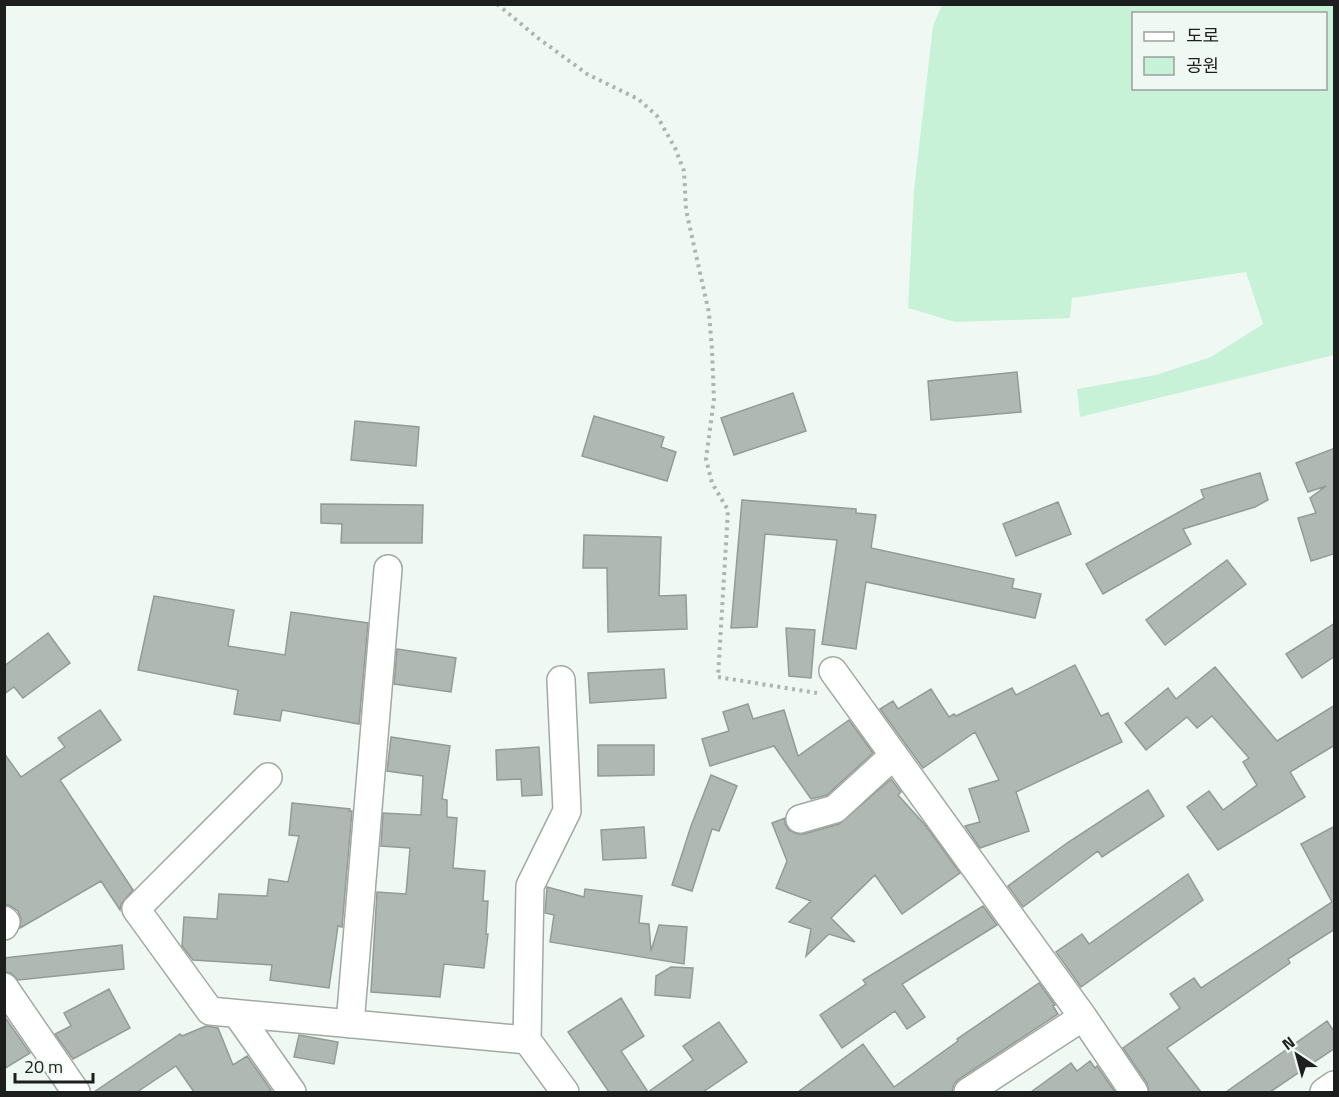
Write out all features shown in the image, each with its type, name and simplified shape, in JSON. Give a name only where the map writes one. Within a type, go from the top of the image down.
[{"type":"street","points":[[350,1024],[388,569]]},
{"type":"street","points":[[833,670],[1083,1017],[1134,1092]]},
{"type":"street","points":[[561,680],[567,810],[530,886],[527,1040],[565,1092]]},
{"type":"street","points":[[800,819],[835,809],[894,755]]},
{"type":"street","points":[[268,777],[136,909],[210,1011],[527,1040]]},
{"type":"street","points":[[4,920],[6,922],[4,926]]},
{"type":"street","points":[[4,987],[76,1092]]},
{"type":"street","points":[[237,1014],[292,1092]]},
{"type":"street","points":[[968,1092],[1083,1017]]},
{"type":"street","points":[[1324,1092],[1335,1085]]},
{"type":"path","points":[[497,4],[538,39],[587,74],[638,99],[657,116],[675,148],[684,171],[686,210],[709,314],[712,350],[714,399],[706,459],[712,483],[728,510],[718,677],[853,699]]},
{"type":"green space","points":[[942,5],[1334,5],[1334,355],[1080,417],[1077,389],[1156,375],[1211,357],[1263,324],[1246,272],[1072,298],[1070,318],[955,322],[908,308],[914,190],[933,26]]},
{"type":"building","points":[[1017,372],[1021,412],[931,420],[928,381]]},
{"type":"building","points":[[793,393],[806,431],[734,455],[721,418]]},
{"type":"building","points":[[594,416],[664,437],[661,447],[676,452],[667,481],[582,456]]},
{"type":"building","points":[[355,421],[419,427],[416,466],[351,460]]},
{"type":"building","points":[[1335,448],[1335,556],[1333,554],[1311,561],[1298,518],[1316,513],[1310,498],[1326,486],[1308,492],[1296,463]]},
{"type":"building","points":[[1260,473],[1268,500],[1255,507],[1183,529],[1191,544],[1103,594],[1086,564],[1204,498],[1201,490]]},
{"type":"building","points":[[742,500],[856,509],[856,513],[876,515],[871,548],[1014,579],[1012,588],[1041,594],[1035,618],[866,582],[856,649],[822,644],[837,540],[765,534],[757,627],[731,628]]},
{"type":"building","points":[[1058,502],[1071,534],[1016,556],[1003,524]]},
{"type":"building","points":[[321,504],[423,505],[422,543],[341,543],[342,524],[321,523]]},
{"type":"building","points":[[584,535],[661,537],[659,596],[686,595],[687,629],[608,632],[607,568],[583,568]]},
{"type":"building","points":[[1227,560],[1246,584],[1165,645],[1146,620]]},
{"type":"building","points":[[154,596],[234,610],[228,646],[285,655],[291,612],[368,623],[359,724],[282,710],[280,721],[234,714],[238,690],[138,670]]},
{"type":"building","points":[[1335,623],[1335,656],[1302,678],[1286,654]]},
{"type":"building","points":[[786,628],[815,630],[811,678],[789,676]]},
{"type":"building","points":[[48,633],[70,663],[23,698],[14,687],[4,694],[4,666]]},
{"type":"building","points":[[397,649],[456,658],[451,692],[394,684]]},
{"type":"building","points":[[1075,665],[1101,716],[1108,713],[1122,742],[1016,792],[1029,831],[980,848],[965,826],[980,822],[969,789],[999,780],[975,732],[923,768],[880,709],[893,701],[898,709],[931,689],[949,717],[954,714],[956,716],[1012,688],[1016,695]]},
{"type":"building","points":[[1215,667],[1277,741],[1335,705],[1335,745],[1290,772],[1305,797],[1218,850],[1187,807],[1209,791],[1223,810],[1257,785],[1243,762],[1249,758],[1212,716],[1197,728],[1187,717],[1146,750],[1125,723],[1168,688],[1176,699]]},
{"type":"building","points":[[664,669],[666,698],[590,703],[588,673]]},
{"type":"building","points":[[748,704],[753,719],[784,710],[798,756],[849,720],[873,753],[827,795],[811,799],[774,746],[710,766],[702,739],[729,731],[723,712]]},
{"type":"building","points":[[100,710],[121,740],[60,780],[133,890],[121,904],[120,910],[101,881],[20,928],[21,919],[18,911],[9,905],[4,905],[4,753],[21,777],[65,747],[58,738]]},
{"type":"building","points":[[391,737],[450,746],[442,799],[447,800],[447,817],[457,818],[453,868],[485,871],[483,901],[488,901],[486,934],[488,934],[484,968],[444,964],[440,997],[371,992],[377,892],[406,894],[410,848],[381,846],[383,813],[421,815],[423,776],[387,771]]},
{"type":"building","points":[[598,745],[654,745],[654,775],[598,776]]},
{"type":"building","points":[[539,747],[542,795],[522,796],[521,779],[497,780],[496,750]]},
{"type":"building","points":[[711,775],[737,786],[719,831],[712,829],[692,891],[672,885],[691,826]]},
{"type":"building","points":[[891,779],[901,792],[898,795],[926,826],[960,873],[902,914],[875,875],[831,918],[855,942],[829,934],[806,956],[811,929],[789,922],[811,901],[776,888],[787,861],[772,823],[785,818],[785,824],[789,830],[797,834],[839,824]]},
{"type":"building","points":[[1148,790],[1164,816],[1102,857],[1098,851],[1023,907],[1008,886],[1067,843]]},
{"type":"building","points":[[292,803],[352,811],[342,927],[338,926],[329,988],[270,980],[272,965],[193,960],[182,946],[184,917],[217,919],[219,894],[267,896],[269,879],[288,882],[299,836],[289,835]]},
{"type":"building","points":[[1335,826],[1335,929],[1288,959],[1290,963],[1167,1048],[1201,1092],[1149,1092],[1147,1083],[1123,1048],[1180,1008],[1170,994],[1194,978],[1201,988],[1332,902],[1301,844]]},
{"type":"building","points":[[644,827],[646,858],[603,860],[601,830]]},
{"type":"building","points":[[1188,874],[1203,900],[1081,987],[1056,952],[1082,934],[1089,944]]},
{"type":"building","points":[[547,887],[584,897],[585,889],[642,896],[639,923],[649,924],[651,951],[659,925],[687,927],[684,964],[550,942],[554,915],[545,913]]},
{"type":"building","points":[[983,906],[997,925],[902,984],[925,1017],[907,1029],[895,1011],[842,1048],[820,1015],[866,984],[863,980]]},
{"type":"building","points":[[122,945],[124,969],[18,980],[11,973],[4,972],[4,958]]},
{"type":"building","points":[[671,967],[693,968],[690,998],[655,995],[656,976]]},
{"type":"building","points":[[1039,983],[1055,1005],[1053,1006],[1058,1014],[959,1079],[954,1084],[952,1092],[798,1092],[863,1044],[894,1087],[958,1041],[957,1039]]},
{"type":"building","points":[[109,989],[130,1028],[73,1059],[55,1034],[71,1026],[64,1013]]},
{"type":"building","points":[[621,998],[644,1036],[621,1051],[648,1092],[609,1092],[568,1032]]},
{"type":"building","points":[[4,1016],[30,1053],[4,1069]]},
{"type":"building","points":[[1327,1021],[1335,1033],[1335,1048],[1270,1092],[1226,1092]]},
{"type":"building","points":[[719,1022],[747,1062],[703,1092],[648,1092],[693,1060],[683,1046]]},
{"type":"building","points":[[206,1026],[218,1028],[233,1065],[247,1056],[271,1090],[268,1092],[194,1092],[176,1066],[137,1092],[94,1092],[180,1034],[182,1036]]},
{"type":"building","points":[[299,1035],[338,1042],[334,1064],[294,1057]]},
{"type":"building","points":[[1090,1061],[1095,1068],[1097,1066],[1115,1092],[1031,1092],[1071,1063],[1077,1071]]}]
